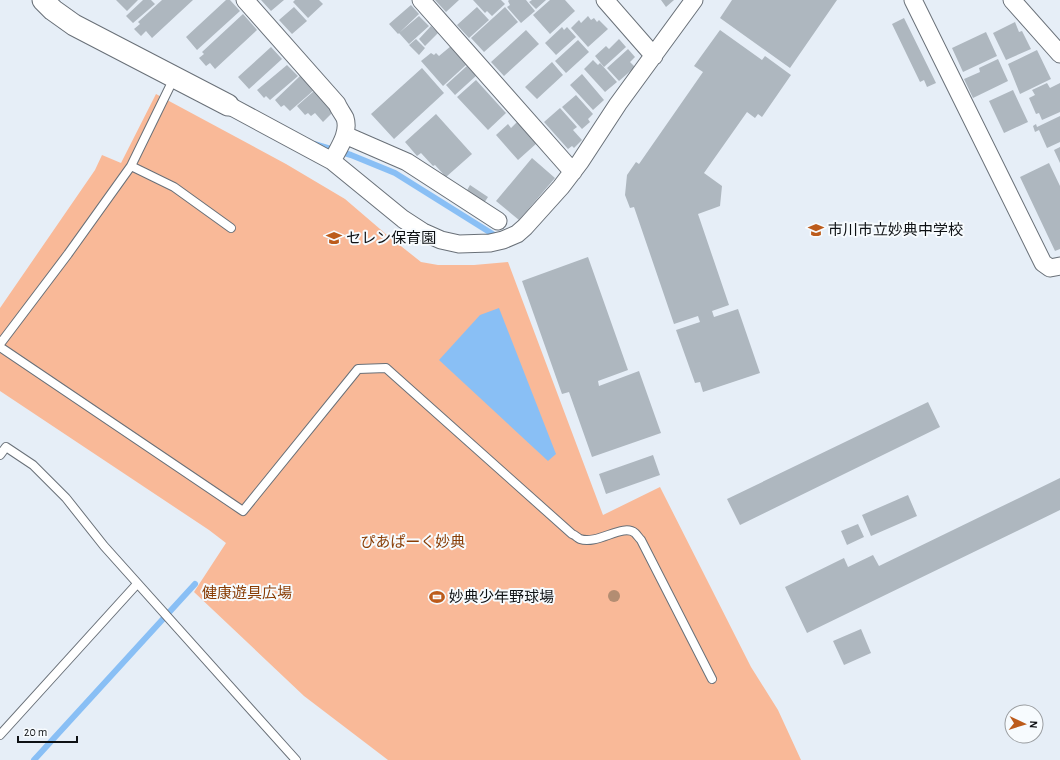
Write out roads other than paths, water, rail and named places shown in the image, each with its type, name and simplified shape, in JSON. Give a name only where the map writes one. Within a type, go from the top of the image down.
[{"type":"street","points":[[245,0],[336,104],[345,120],[345,135],[332,161]]},
{"type":"street","points":[[420,0],[573,172]]},
{"type":"street","points":[[605,0],[654,56]]},
{"type":"street","points":[[53,3],[74,26],[228,105],[332,161],[403,219],[423,232],[441,240],[459,244],[490,243],[503,240],[517,234],[526,227],[561,188],[573,172],[618,104],[694,0]]},
{"type":"street","points":[[913,0],[1043,263],[1050,268],[1060,266]]},
{"type":"street","points":[[1012,0],[1060,54]]},
{"type":"street","points":[[345,135],[407,162],[498,221]]},
{"type":"lane","points":[[0,344],[68,254],[131,166],[174,78]]},
{"type":"lane","points":[[131,166],[174,187],[231,228]]},
{"type":"lane","points":[[0,347],[243,511],[358,369],[386,368],[572,534],[580,539],[590,540],[603,538],[624,530],[634,532],[641,540],[712,679]]},
{"type":"lane","points":[[0,455],[6,447],[33,465],[66,498],[104,546],[137,584],[296,760]]},
{"type":"lane","points":[[0,735],[137,584]]},
{"type":"water","points":[[499,308],[556,454],[548,461],[439,360],[480,315]]},
{"type":"waterway","points":[[314,144],[351,155],[395,173],[499,238]]},
{"type":"waterway","points":[[34,760],[195,584]]},
{"type":"place","name":"市川市立妙典中学校","points":[[816,230]]},
{"type":"place","name":"セレン保育園","points":[[334,238]]},
{"type":"place","name":"妙典少年野球場","points":[[437,597]]},
{"type":"park label","name":"ぴあぱーく妙典","points":[[413,542]]},
{"type":"park label","name":"健康遊具広場","points":[[247,593]]}]
